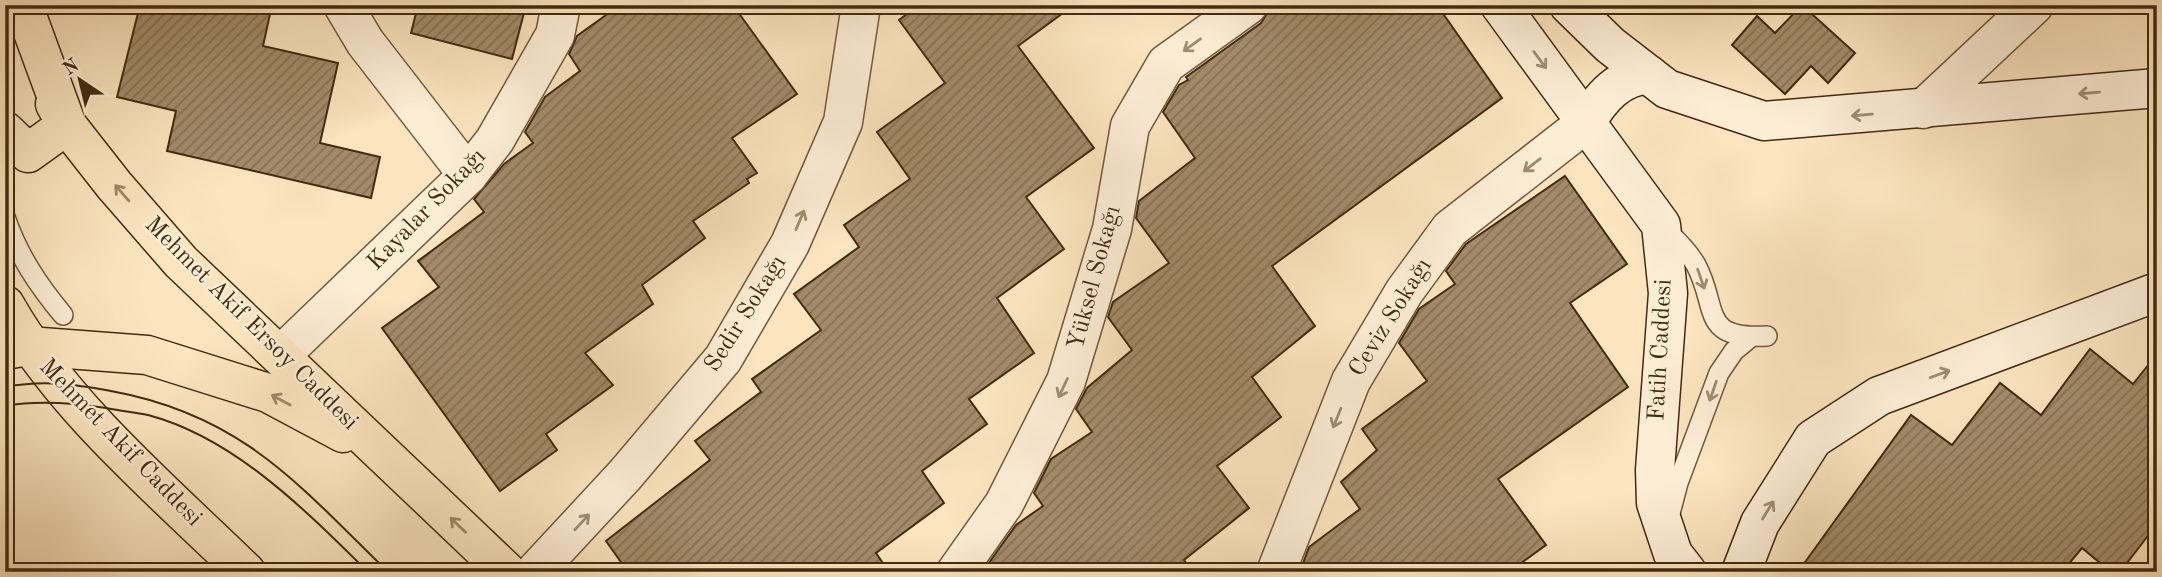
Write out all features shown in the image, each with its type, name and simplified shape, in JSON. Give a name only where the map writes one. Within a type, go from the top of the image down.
[{"type":"main road","name":"Mehmet Akif Ersoy Caddesi","points":[[23,5],[67,125],[181,262],[507,572]]},
{"type":"main road","points":[[5,22],[67,125],[27,153],[5,131]]},
{"type":"main road","name":"Mehmet Akif Caddesi","points":[[5,305],[17,348],[246,572]]},
{"type":"main road","points":[[17,348],[147,355],[268,393],[385,455]]},
{"type":"street","points":[[343,5],[365,42],[468,175]]},
{"type":"street","name":"Kayalar Sokağı","points":[[281,355],[468,175],[495,140],[555,35],[561,5]]},
{"type":"street","name":"Sedir Sokağı","points":[[535,572],[625,475],[723,359],[790,244],[843,122],[861,5]]},
{"type":"street","name":"Yüksel Sokağı","points":[[956,572],[1004,504],[1066,381],[1112,229],[1130,126],[1166,64],[1248,5]]},
{"type":"street","points":[[1500,5],[1661,225]]},
{"type":"street","points":[[1569,5],[1610,45],[1667,89],[1764,121],[2157,88]]},
{"type":"street","points":[[1923,109],[2034,5]]},
{"type":"street","name":"Ceviz Sokağı","points":[[1276,572],[1351,381],[1404,292],[1450,229],[1586,123],[1596,105],[1617,85],[1636,75],[1650,75]]},
{"type":"street","name":"Fatih Caddesi","points":[[1661,225],[1668,293],[1655,471],[1656,503],[1673,554],[1687,572]]},
{"type":"street","points":[[1741,572],[1760,523],[1812,439],[1879,396],[2157,292]]},
{"type":"lane","points":[[5,217],[15,245],[40,287],[63,315]]},
{"type":"lane","points":[[1661,225],[1687,250],[1697,267],[1715,322],[1733,334],[1759,337],[1734,351],[1719,373],[1678,483],[1666,531]]},
{"type":"building","points":[[140,5],[272,5],[263,46],[338,63],[320,143],[380,157],[371,198],[167,151],[176,111],[117,97]]},
{"type":"building","points":[[418,5],[526,5],[512,59],[411,33]]},
{"type":"building","points":[[620,5],[733,5],[797,94],[732,138],[757,173],[747,179],[749,183],[693,221],[705,238],[642,285],[653,304],[585,353],[613,385],[546,434],[557,450],[500,491],[382,328],[439,287],[418,261],[484,212],[474,199],[504,164],[533,143],[525,132],[545,97],[580,71],[569,54],[577,36]]},
{"type":"building","points":[[919,5],[1074,5],[1018,46],[1094,148],[1026,197],[1064,249],[997,298],[1034,353],[969,399],[987,424],[922,471],[944,503],[876,553],[889,572],[628,572],[606,541],[710,460],[695,441],[761,392],[752,379],[821,330],[794,294],[859,247],[844,225],[910,179],[877,132],[945,83],[899,20]]},
{"type":"building","points":[[1272,5],[1437,5],[1502,98],[1272,266],[1315,326],[1252,377],[1281,417],[1217,466],[1249,508],[1184,560],[1193,572],[989,572],[986,567],[1016,525],[1043,506],[1034,493],[1051,459],[1092,432],[1076,409],[1087,388],[1132,350],[1108,317],[1113,302],[1169,263],[1136,218],[1139,201],[1195,158],[1163,112],[1179,85],[1188,80],[1186,77],[1261,23]]},
{"type":"building","points":[[1802,5],[1855,53],[1828,83],[1811,66],[1785,94],[1732,45],[1757,16],[1775,33]]},
{"type":"building","points":[[1565,176],[1627,264],[1570,303],[1628,387],[1498,479],[1546,545],[1509,572],[1300,572],[1309,547],[1360,509],[1341,482],[1377,450],[1362,429],[1427,381],[1399,343],[1419,309],[1455,284],[1446,271],[1466,244]]},
{"type":"building","points":[[2090,349],[2133,384],[2157,354],[2157,524],[2120,572],[2111,572],[2082,548],[2062,572],[1798,572],[1911,415],[1952,445],[2000,383],[2041,415]]},
{"type":"tram line","points":[[5,387],[46,383],[84,386],[157,402],[197,417],[265,457],[325,510],[388,572]]},
{"type":"tram line","points":[[5,406],[43,403],[81,405],[148,415],[180,426],[210,441],[267,479],[368,572]]}]
